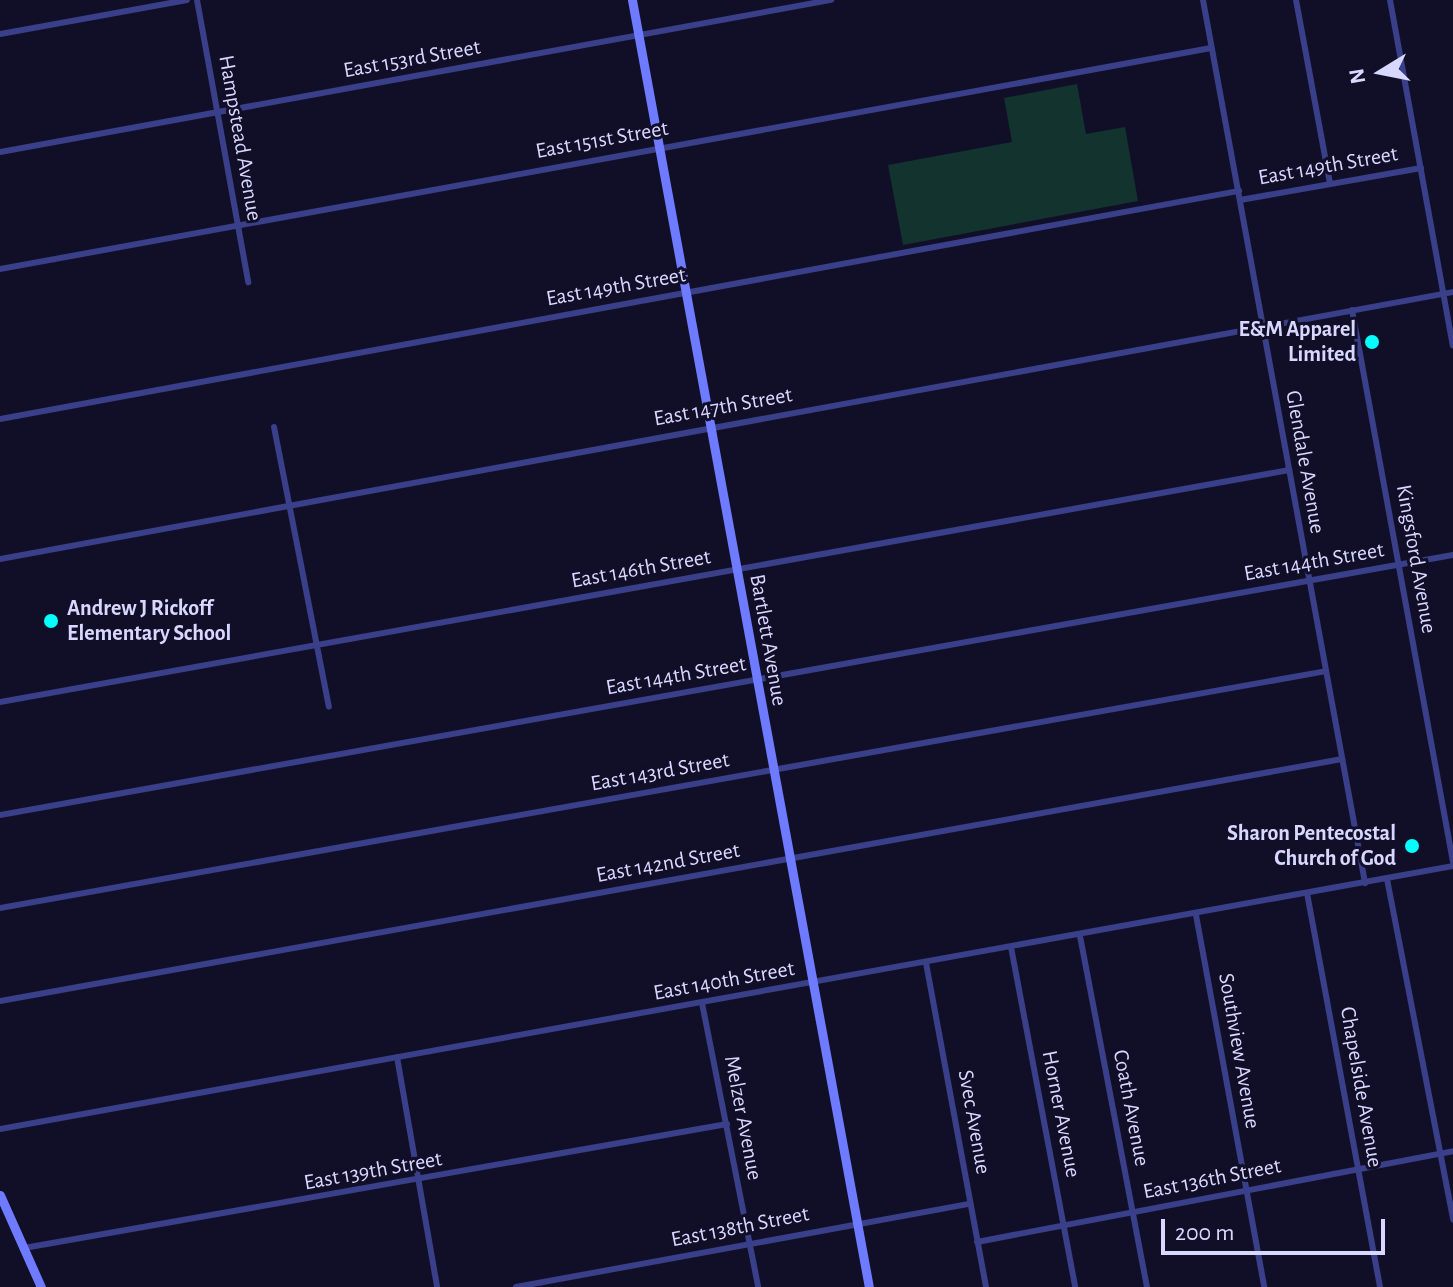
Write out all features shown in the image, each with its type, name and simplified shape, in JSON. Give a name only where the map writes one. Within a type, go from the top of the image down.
[{"type":"street","points":[[0,34],[187,0]]},
{"type":"street","name":"Hampstead Avenue","points":[[197,0],[248,282]]},
{"type":"street","name":"Bartlett Avenue","points":[[632,0],[869,1287]]},
{"type":"street","name":"East 153rd Street","points":[[0,152],[831,0]]},
{"type":"street","name":"Glendale Avenue","points":[[1203,0],[1365,883]]},
{"type":"street","points":[[1296,0],[1330,184]]},
{"type":"street","points":[[1390,0],[1453,345]]},
{"type":"street","name":"East 151st Street","points":[[0,269],[1211,48]]},
{"type":"street","name":"East 149th Street","points":[[1240,200],[1421,168]]},
{"type":"street","name":"East 149th Street","points":[[0,419],[1239,191]]},
{"type":"street","name":"East 147th Street","points":[[0,559],[1453,292]]},
{"type":"street","name":"Kingsford Avenue","points":[[1352,310],[1453,864]]},
{"type":"street","points":[[274,427],[292,506],[329,707]]},
{"type":"street","name":"East 146th Street","points":[[0,702],[1289,470]]},
{"type":"street","name":"East 144th Street","points":[[0,815],[1453,555]]},
{"type":"street","name":"East 143rd Street","points":[[0,908],[1326,671]]},
{"type":"street","name":"East 142nd Street","points":[[0,1001],[1342,759]]},
{"type":"street","name":"East 140th Street","points":[[0,1129],[1196,915],[1453,864]]},
{"type":"street","points":[[1387,879],[1453,1220]]},
{"type":"street","name":"Chapelside Avenue","points":[[1307,893],[1380,1287]]},
{"type":"street","name":"Southview Avenue","points":[[1196,915],[1264,1287]]},
{"type":"street","name":"Coath Avenue","points":[[1080,936],[1147,1287]]},
{"type":"street","name":"Horner Avenue","points":[[1011,947],[1075,1287]]},
{"type":"street","name":"Svec Avenue","points":[[926,963],[986,1287]]},
{"type":"street","name":"Melzer Avenue","points":[[702,1003],[758,1287]]},
{"type":"street","points":[[397,1057],[437,1287]]},
{"type":"street","name":"East 139th Street","points":[[24,1248],[419,1181],[727,1124]]},
{"type":"street","name":"East 136th Street","points":[[977,1242],[1453,1151]]},
{"type":"street","points":[[0,1195],[41,1287]]},
{"type":"street","name":"East 138th Street","points":[[516,1287],[970,1204]]},
{"type":"green space","points":[[1077,84],[1086,134],[1125,127],[1138,201],[903,245],[888,165],[1012,142],[1004,98]]},
{"type":"place","name":"E&M Apparel Limited","points":[[1372,342]]},
{"type":"place","name":"Andrew J Rickoff Elementary School","points":[[51,621]]},
{"type":"place","name":"Sharon Pentecostal Church of God","points":[[1412,846]]}]
